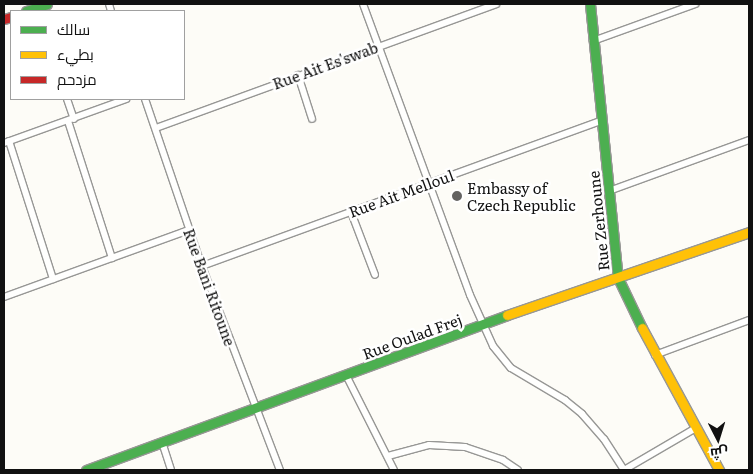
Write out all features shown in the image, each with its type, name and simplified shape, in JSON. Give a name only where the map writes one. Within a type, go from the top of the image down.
[{"type":"street","points":[[29,10],[47,4]]},
{"type":"street","points":[[363,4],[482,324],[510,368],[565,400],[582,414],[604,439],[624,470],[696,428]]},
{"type":"street","name":"Rue Ait Es'swab","points":[[156,128],[496,4]]},
{"type":"street","name":"Rue Zerhoune","points":[[590,4],[618,278],[655,355],[719,470]]},
{"type":"street","points":[[593,41],[694,4]]},
{"type":"street","points":[[298,75],[312,119]]},
{"type":"street","points":[[67,100],[71,120],[112,258]]},
{"type":"street","points":[[52,279],[6,142],[123,100]]},
{"type":"street","name":"Rue Bani Ritoune","points":[[145,100],[202,266],[254,408],[280,470]]},
{"type":"street","name":"Rue Ait Melloul","points":[[202,266],[601,121]]},
{"type":"street","points":[[609,191],[749,140]]},
{"type":"street","points":[[351,212],[375,275]]},
{"type":"street","points":[[4,296],[189,230]]},
{"type":"street","name":"Rue Oulad Frej","points":[[86,470],[482,324],[749,232]]},
{"type":"street","points":[[655,355],[749,320]]},
{"type":"street","points":[[346,375],[394,470]]},
{"type":"street","points":[[162,442],[171,470]]},
{"type":"street","points":[[388,456],[412,448],[455,446],[482,451],[518,470]]},
{"type":"traffic: fast","points":[[29,10],[47,4]]},
{"type":"traffic: fast","points":[[590,4],[618,278],[642,328]]},
{"type":"traffic: fast","points":[[86,470],[507,315]]},
{"type":"traffic: slow","points":[[507,315],[749,232]]},
{"type":"traffic: slow","points":[[642,328],[719,470]]},
{"type":"traffic: jam","points":[[4,19],[10,17]]},
{"type":"place","name":"Embassy of Czech Republic","points":[[457,196]]}]
